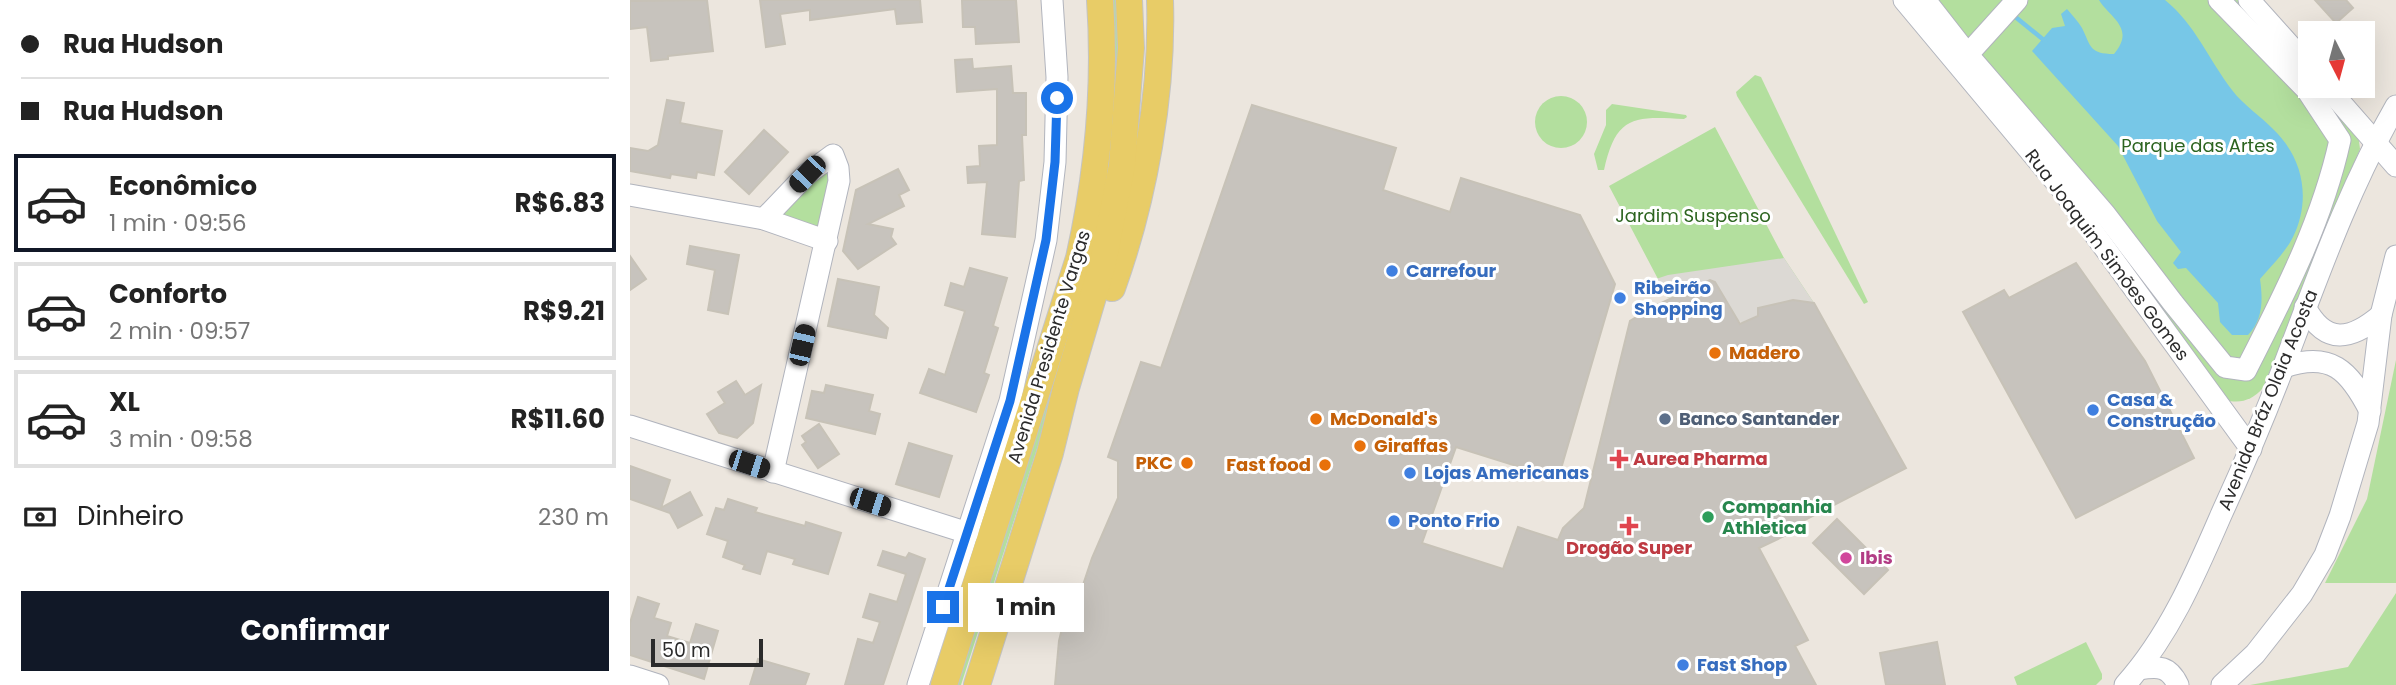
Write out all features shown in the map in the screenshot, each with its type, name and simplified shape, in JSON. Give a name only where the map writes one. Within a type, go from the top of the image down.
[{"type":"main road","name":"Avenida Presidente Vargas","points":[[943,685],[1079,258],[1090,208],[1097,156],[1103,43],[1100,0]]},
{"type":"main road","name":"Avenida Presidente Vargas","points":[[977,685],[1050,453],[1103,263],[1120,178],[1131,48],[1129,0]]},
{"type":"main road","points":[[1066,388],[1079,381],[1126,247],[1157,85],[1160,0]]},
{"type":"street","points":[[918,685],[1010,401],[1046,240],[1055,162],[1057,77],[1052,0]]},
{"type":"street","name":"Rua Joaquim Simões Gomes","points":[[1904,0],[1963,60],[2061,188],[2251,449]]},
{"type":"street","points":[[1925,0],[1963,60],[2105,214],[2225,367],[2246,370],[2295,272],[2331,178],[2340,140],[2307,89],[2218,0]]},
{"type":"street","points":[[1963,60],[2017,0]]},
{"type":"street","points":[[2249,0],[2298,55]]},
{"type":"street","points":[[2337,98],[2396,166]]},
{"type":"street","name":"Avenida Bráz Olaia Acosta","points":[[2125,685],[2139,669],[2179,607],[2251,449],[2305,307],[2375,141],[2396,106]]},
{"type":"street","points":[[764,219],[817,166],[833,155],[839,181],[773,472]]},
{"type":"street","points":[[630,195],[764,219],[827,240]]},
{"type":"street","points":[[2222,685],[2255,654],[2283,621],[2325,555],[2340,516],[2370,411],[2381,315],[2396,256]]},
{"type":"street","points":[[2305,307],[2321,328],[2343,336],[2364,329],[2381,315]]},
{"type":"street","points":[[2284,367],[2313,360],[2328,363],[2353,384],[2370,411]]},
{"type":"street","points":[[630,426],[968,533]]},
{"type":"street","points":[[2139,669],[2157,666],[2172,673],[2178,685]]},
{"type":"street","points":[[630,676],[658,685]]},
{"type":"green space","points":[[1112,0],[1122,0],[1114,155],[1092,278],[961,685],[953,685],[1072,322]]},
{"type":"green space","name":"Parque das Artes","points":[[1917,0],[2238,0],[2298,67],[2298,98],[2326,98],[2358,134],[2360,149],[2263,388],[2241,401],[2225,400]]},
{"type":"green space","points":[[1755,75],[1761,77],[1868,302],[1864,304],[1737,96],[1736,92]]},
{"type":"green space","points":[[1561,96],[1571,98],[1579,104],[1585,112],[1585,132],[1579,140],[1571,146],[1561,148],[1551,146],[1543,140],[1537,132],[1535,122],[1537,112],[1543,104],[1551,98]]},
{"type":"green space","points":[[1612,104],[1687,117],[1652,118],[1629,123],[1614,139],[1604,170],[1598,170],[1594,154],[1606,125],[1606,110]]},
{"type":"green space","name":"Jardim Suspenso","points":[[1715,127],[1784,258],[1814,303],[1793,300],[1758,308],[1758,316],[1737,320],[1715,282],[1711,280],[1668,298],[1609,186]]},
{"type":"green space","points":[[832,160],[827,236],[768,218]]},
{"type":"green space","points":[[2396,360],[2396,583],[2325,583],[2367,499]]},
{"type":"green space","points":[[2396,593],[2396,685],[2250,685],[2348,667]]},
{"type":"green space","points":[[2086,642],[2102,674],[2102,679],[2096,685],[2017,685],[2014,677]]},
{"type":"shaded area","points":[[1784,258],[1814,303],[1793,300],[1758,308],[1758,316],[1743,323],[1737,320],[1710,280],[1668,298],[1656,279],[1668,275]]},
{"type":"water","points":[[2099,0],[2165,0],[2185,20],[2236,95],[2284,141],[2298,167],[2303,195],[2299,223],[2286,248],[2260,279],[2261,309],[2257,323],[2248,335],[2232,335],[2220,322],[2218,303],[2186,268],[2178,269],[2173,263],[2181,252],[2157,221],[2118,146],[2032,51],[2052,28],[2065,26],[2061,14],[2067,9],[2095,51],[2114,54],[2120,45],[2122,30]]},
{"type":"building","points":[[707,0],[713,51],[668,56],[668,59],[651,61],[647,27],[630,29],[630,1]]},
{"type":"building","points":[[760,0],[920,0],[922,22],[897,24],[895,9],[810,20],[810,10],[780,14],[785,44],[766,47]]},
{"type":"building","points":[[962,0],[1016,0],[1019,42],[976,44],[975,27],[963,27]]},
{"type":"building","points":[[2315,0],[2346,0],[2353,8],[2338,21],[2334,21]]},
{"type":"building","points":[[972,59],[973,69],[1011,66],[1013,93],[1026,93],[1026,135],[1022,135],[1024,180],[1019,181],[1015,237],[982,234],[987,182],[968,183],[967,167],[980,166],[979,146],[997,145],[997,89],[957,92],[955,60]]},
{"type":"building","points":[[667,100],[684,103],[680,123],[722,131],[714,175],[697,172],[696,178],[671,174],[670,178],[630,171],[630,148],[648,151],[658,145]]},
{"type":"building","points":[[1252,105],[1396,148],[1383,190],[1450,212],[1461,178],[1580,215],[1615,284],[1558,479],[1456,447],[1422,543],[1503,569],[1518,527],[1558,540],[1563,528],[1584,508],[1630,321],[1710,280],[1715,282],[1740,324],[1758,316],[1758,308],[1793,300],[1814,303],[1906,468],[1795,525],[1797,530],[1759,548],[1808,640],[1795,646],[1816,685],[1055,685],[1059,641],[1068,604],[1076,606],[1092,558],[1118,498],[1118,461],[1108,457],[1141,362],[1161,368]]},
{"type":"building","points":[[764,130],[788,152],[749,194],[725,172]]},
{"type":"building","points":[[898,169],[909,190],[899,195],[904,206],[868,224],[893,229],[891,237],[896,244],[858,269],[843,251],[856,190]]},
{"type":"building","points":[[690,246],[739,255],[728,314],[708,310],[715,270],[687,264]]},
{"type":"building","points":[[630,256],[646,279],[630,290]]},
{"type":"building","name":"Casa & Construção","points":[[2076,263],[2145,361],[2194,458],[2076,518],[1963,312],[2004,290],[2009,298]]},
{"type":"building","points":[[970,268],[1007,278],[993,326],[998,328],[984,373],[989,375],[976,412],[920,393],[929,369],[945,375],[965,311],[945,305],[951,283],[964,287]]},
{"type":"building","points":[[838,279],[879,287],[874,315],[888,328],[886,338],[828,326]]},
{"type":"building","points":[[736,381],[745,395],[761,385],[753,423],[737,438],[719,433],[707,414],[725,403],[718,392]]},
{"type":"building","points":[[826,385],[873,395],[869,411],[880,414],[875,434],[806,418],[812,391],[824,393]]},
{"type":"building","points":[[819,424],[839,454],[818,468],[802,445],[806,442],[802,436]]},
{"type":"building","points":[[909,443],[952,456],[939,497],[896,484]]},
{"type":"building","points":[[630,466],[670,480],[661,508],[690,492],[702,515],[678,528],[670,513],[630,499]]},
{"type":"building","points":[[728,499],[757,508],[755,512],[805,526],[806,522],[841,533],[828,574],[793,564],[795,559],[767,551],[760,574],[743,569],[745,565],[723,557],[728,541],[707,534],[716,508],[724,510]]},
{"type":"building","points":[[1837,519],[1888,570],[1864,594],[1813,543]]},
{"type":"building","points":[[883,551],[906,558],[909,553],[925,559],[883,685],[845,685],[858,639],[873,643],[880,622],[863,617],[870,594],[897,602],[906,574],[878,565]]},
{"type":"building","points":[[638,597],[659,604],[654,618],[671,623],[667,636],[690,643],[696,624],[718,631],[704,679],[630,655],[630,623]]},
{"type":"building","points":[[1937,642],[1945,685],[1886,685],[1880,653]]},
{"type":"building","points":[[758,659],[809,674],[805,685],[750,685]]},
{"type":"waterway","points":[[2013,15],[2045,41]]},
{"type":"place","name":"Carrefour","points":[[1392,271]]},
{"type":"place","name":"Ribeirão Shopping","points":[[1620,298]]},
{"type":"place","name":"Madero","points":[[1715,353]]},
{"type":"place","name":"Casa & Construção","points":[[2093,410]]},
{"type":"place","name":"McDonald's","points":[[1316,419]]},
{"type":"place","name":"Banco Santander","points":[[1665,419]]},
{"type":"place","name":"Giraffas","points":[[1360,446]]},
{"type":"place","name":"Aurea Pharma","points":[[1619,459]]},
{"type":"place","name":"PKC","points":[[1187,463]]},
{"type":"place","name":"Fast food","points":[[1325,465]]},
{"type":"place","name":"Lojas Americanas","points":[[1410,473]]},
{"type":"place","name":"Companhia Athletica","points":[[1708,517]]},
{"type":"place","name":"Ponto Frio","points":[[1394,521]]},
{"type":"place","name":"Drogão Super","points":[[1629,526]]},
{"type":"place","name":"Ibis","points":[[1846,558]]},
{"type":"place","name":"Fast Shop","points":[[1683,665]]},
{"type":"route","points":[[943,607],[1010,401],[1046,240],[1055,162],[1057,98]]}]
